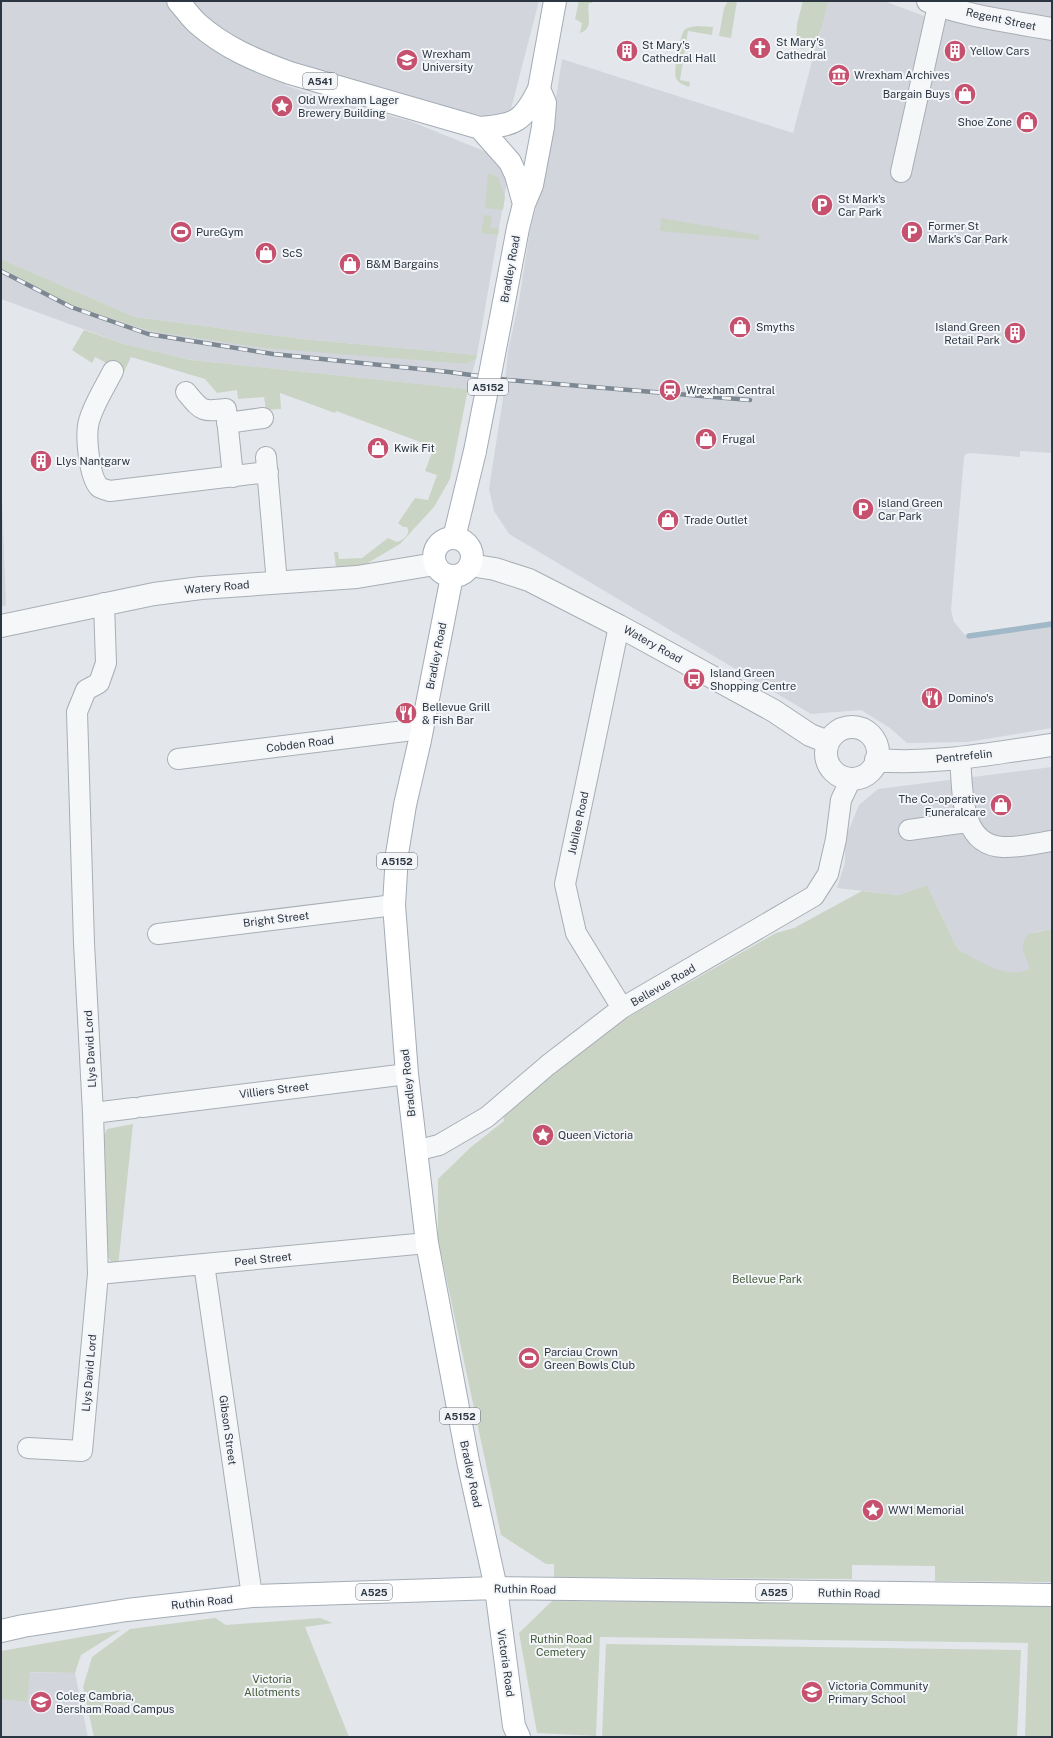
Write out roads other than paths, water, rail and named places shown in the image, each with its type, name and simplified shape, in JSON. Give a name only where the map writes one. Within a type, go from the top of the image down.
[{"type":"main road","name":"A541","points":[[178,1],[197,23],[224,44],[260,62],[290,73],[480,128]]},
{"type":"main road","name":"Bradley Road","points":[[454,538],[475,451],[518,228],[524,204],[532,186],[543,127],[545,103],[539,89],[555,1]]},
{"type":"main road","points":[[480,128],[504,126],[518,119],[530,108],[539,89]]},
{"type":"main road","points":[[480,128],[510,162],[516,175],[524,204]]},
{"type":"main road","points":[[454,538],[460,539],[469,547],[472,553],[470,565],[463,573],[443,570],[434,557],[438,546],[442,541],[454,538]]},
{"type":"main road","name":"Bradley Road","points":[[443,570],[421,729],[404,806],[397,854],[394,905],[407,1074],[427,1242],[468,1461],[496,1588]]},
{"type":"main road","name":"Ruthin Road","points":[[1,1631],[23,1626],[127,1610],[252,1596],[496,1588],[1052,1595]]},
{"type":"main road","name":"Victoria Road","points":[[496,1588],[514,1726],[519,1737]]},
{"type":"street","name":"Regent Street","points":[[935,2],[985,17],[1052,29]]},
{"type":"street","points":[[901,172],[935,2]]},
{"type":"street","points":[[113,370],[88,422],[87,437],[89,458],[94,480],[100,488],[110,492],[233,477],[267,465],[277,583]]},
{"type":"street","points":[[186,392],[202,410],[209,411],[226,409],[233,477]]},
{"type":"street","points":[[227,423],[263,418]]},
{"type":"street","name":"Watery Road","points":[[470,565],[495,569],[529,580],[619,626],[774,711],[810,735],[828,742]]},
{"type":"street","name":"Watery Road","points":[[1,626],[104,603],[201,588],[443,570]]},
{"type":"street","name":"Llys David Lord","points":[[28,1448],[82,1451],[98,1274],[93,1113],[84,943],[77,712],[86,690],[99,683],[106,663],[104,603]]},
{"type":"street","name":"Jubilee Road","points":[[619,626],[565,884],[576,933],[622,1008]]},
{"type":"street","points":[[852,727],[859,728],[872,737],[876,744],[877,752],[873,768],[867,774],[851,779],[839,775],[830,767],[826,759],[828,742],[838,731],[852,727]]},
{"type":"street","name":"Cobden Road","points":[[178,759],[421,729]]},
{"type":"street","name":"Pentrefelin","points":[[876,760],[899,762],[960,758],[1052,745]]},
{"type":"street","points":[[960,758],[967,822],[973,833],[985,843],[1003,847],[1052,841]]},
{"type":"street","name":"Bellevue Road","points":[[415,1151],[439,1145],[487,1117],[548,1065],[622,1008],[814,896],[828,874],[836,840],[841,800],[851,779]]},
{"type":"street","points":[[909,830],[967,822]]},
{"type":"street","name":"Bright Street","points":[[158,934],[394,905]]},
{"type":"street","name":"Villiers Street","points":[[93,1113],[407,1074]]},
{"type":"street","name":"Peel Street","points":[[98,1274],[427,1242]]},
{"type":"street","name":"Gibson Street","points":[[204,1264],[252,1596]]},
{"type":"waterway","points":[[969,636],[1052,624]]},
{"type":"railway","points":[[1,271],[71,307],[148,334],[273,354],[449,372],[508,380],[750,400]]},
{"type":"place","name":"St Mary's Cathedral","points":[[760,48]]},
{"type":"place","name":"St Mary's Cathedral Hall","points":[[627,51]]},
{"type":"place","name":"Yellow Cars","points":[[955,51]]},
{"type":"place","name":"Wrexham University","points":[[407,60]]},
{"type":"place","name":"Wrexham Archives","points":[[839,75]]},
{"type":"place","name":"Bargain Buys","points":[[965,94]]},
{"type":"place","name":"Old Wrexham Lager Brewery Building","points":[[282,106]]},
{"type":"place","name":"Shoe Zone","points":[[1027,122]]},
{"type":"place","name":"St Mark's Car Park","points":[[822,205]]},
{"type":"place","name":"PureGym","points":[[181,232]]},
{"type":"place","name":"Former St Mark's Car Park","points":[[912,232]]},
{"type":"place","name":"ScS","points":[[266,253]]},
{"type":"place","name":"B&M Bargains","points":[[350,264]]},
{"type":"place","name":"Smyths","points":[[740,327]]},
{"type":"place","name":"Island Green Retail Park","points":[[1015,333]]},
{"type":"place","name":"Wrexham Central","points":[[670,390]]},
{"type":"place","name":"Frugal","points":[[706,439]]},
{"type":"place","name":"Kwik Fit","points":[[378,448]]},
{"type":"place","name":"Llys Nantgarw","points":[[41,461]]},
{"type":"place","name":"Island Green Car Park","points":[[863,509]]},
{"type":"place","name":"Trade Outlet","points":[[668,520]]},
{"type":"place","name":"Island Green Shopping Centre","points":[[694,679]]},
{"type":"place","name":"Domino's","points":[[932,698]]},
{"type":"place","name":"Bellevue Grill & Fish Bar","points":[[406,713]]},
{"type":"place","name":"The Co-operative Funeralcare","points":[[1001,805]]},
{"type":"place","name":"Queen Victoria","points":[[543,1135]]},
{"type":"place","name":"Parciau Crown Green Bowls Club","points":[[529,1358]]},
{"type":"place","name":"WW1 Memorial","points":[[873,1510]]},
{"type":"place","name":"Victoria Community Primary School","points":[[812,1692]]},
{"type":"place","name":"Coleg Cambria, Bersham Road Campus","points":[[41,1702]]},
{"type":"park label","name":"Bellevue Park","points":[[767,1279]]},
{"type":"park label","name":"Ruthin Road Cemetery","points":[[561,1645]]},
{"type":"park label","name":"Victoria Allotments","points":[[272,1685]]}]
